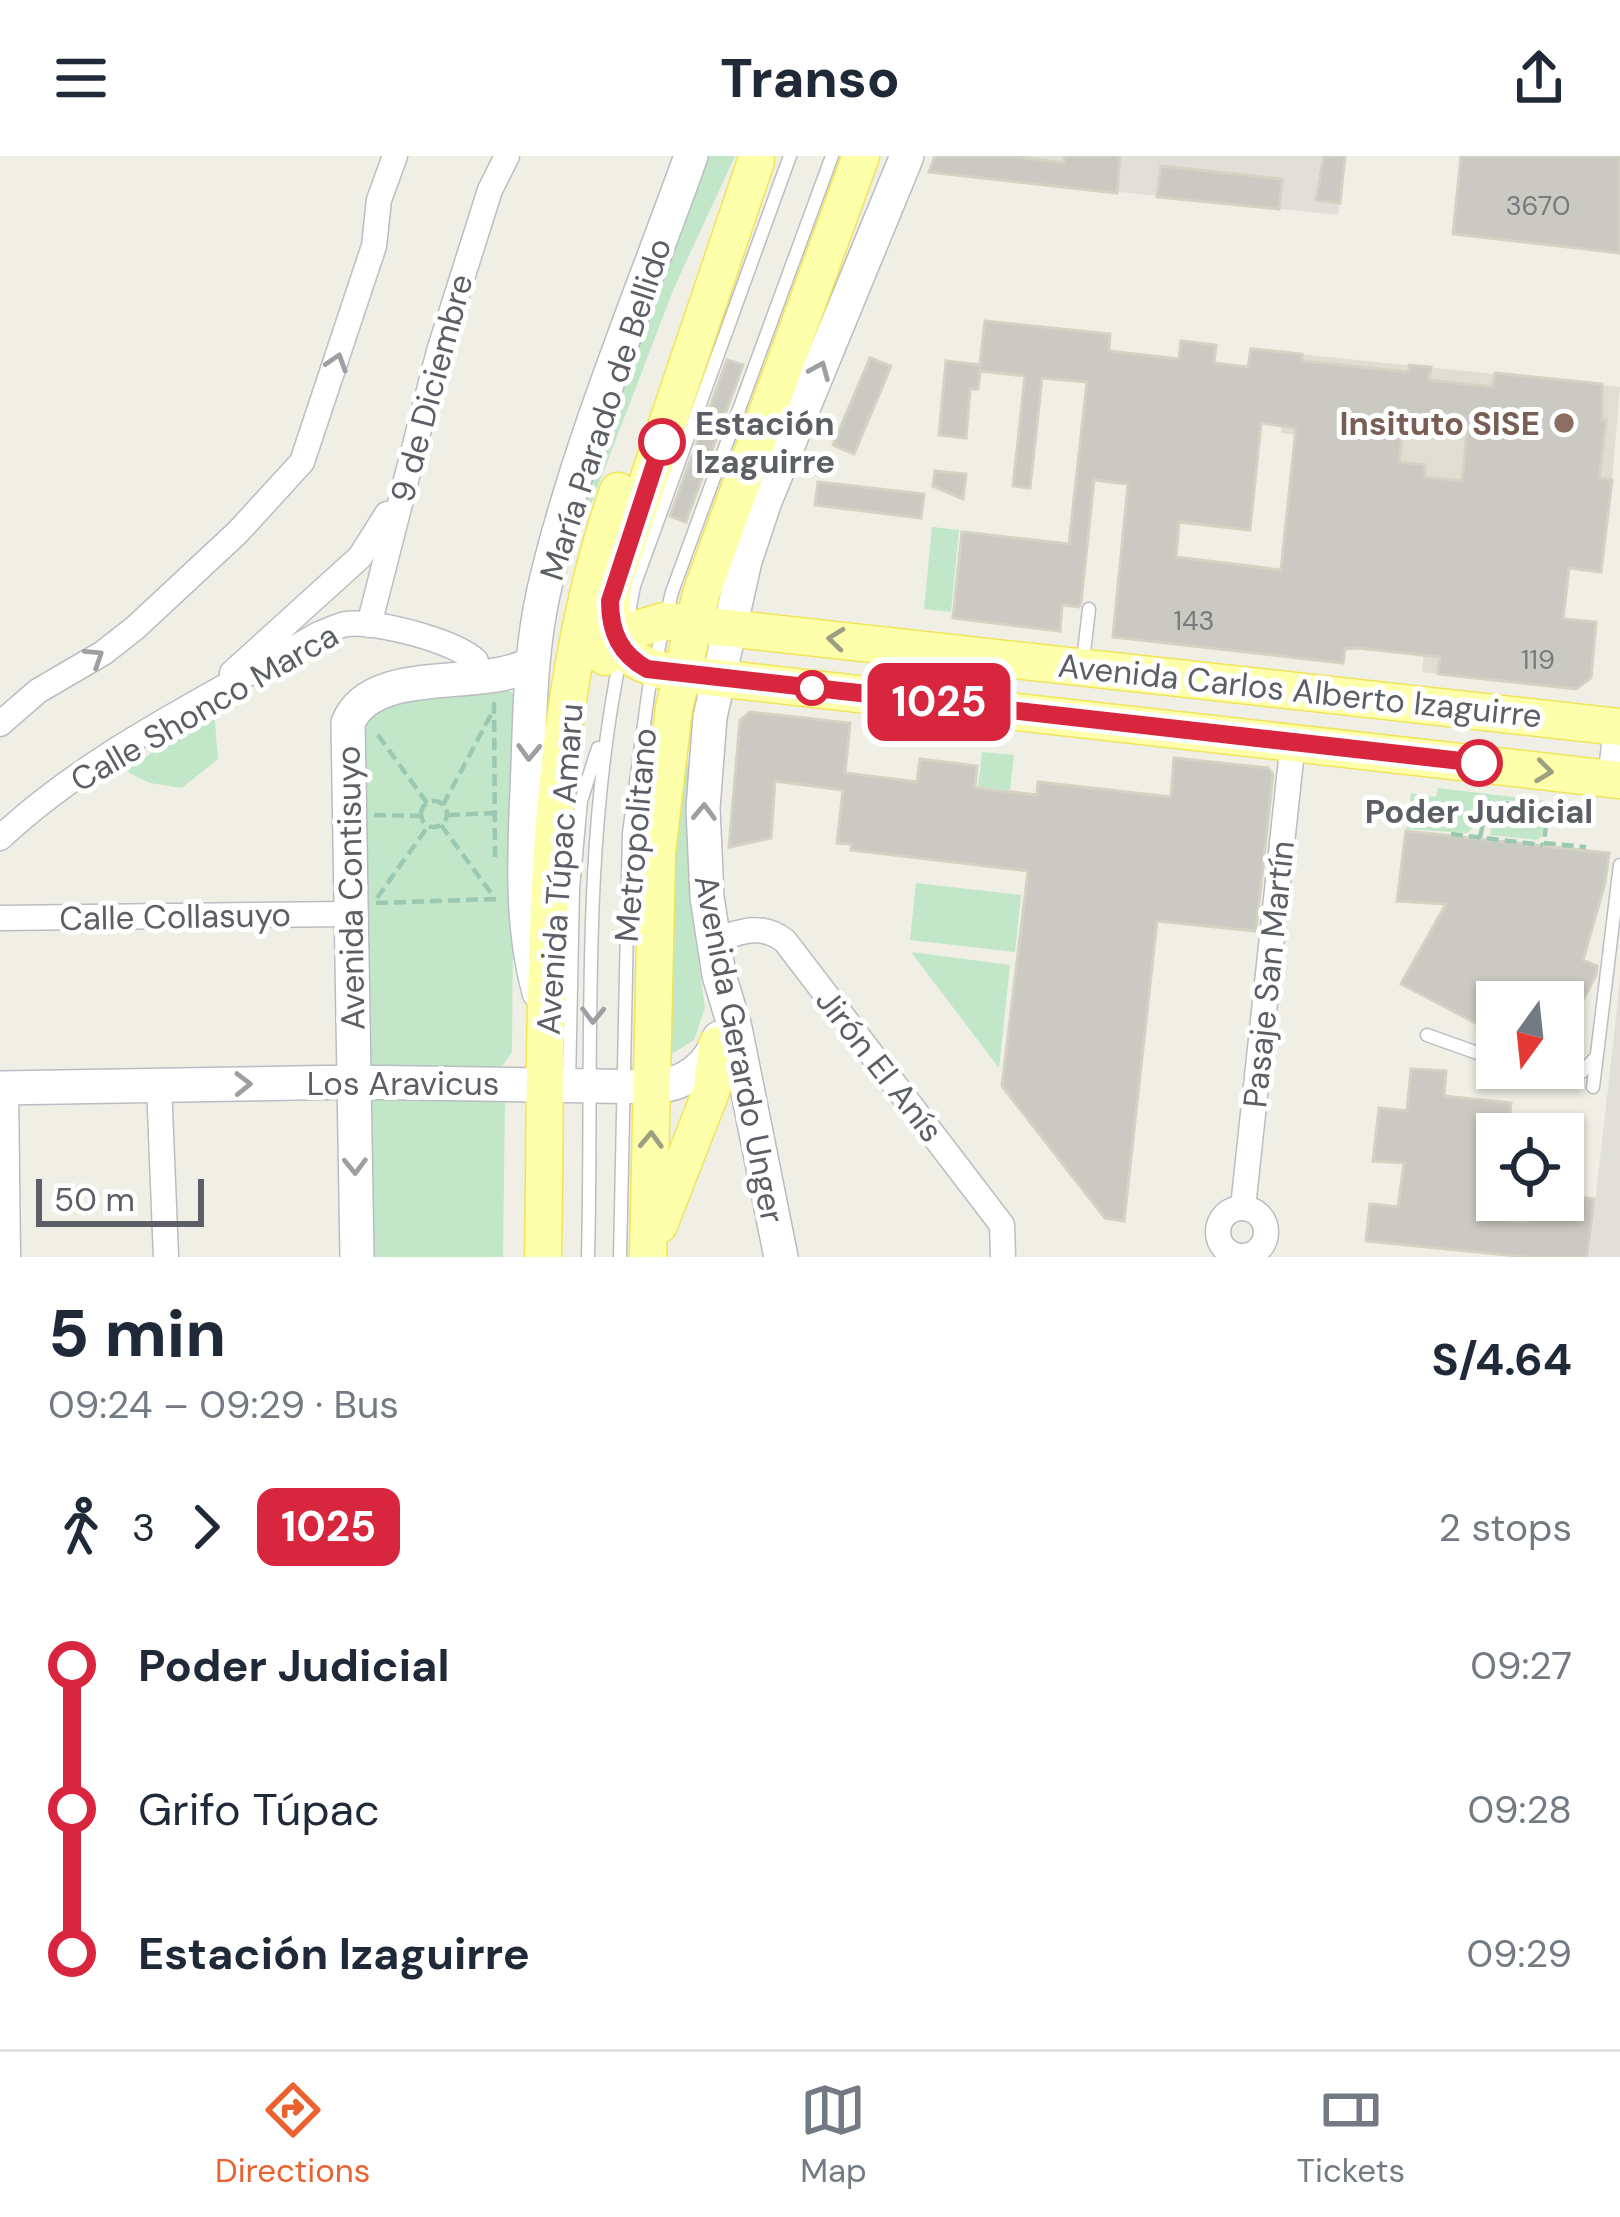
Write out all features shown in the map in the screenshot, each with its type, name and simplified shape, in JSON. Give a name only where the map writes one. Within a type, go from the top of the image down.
[{"type":"main road","name":"Avenida Túpac Amaru","points":[[543,1257],[596,1086],[657,853],[667,672],[678,623],[724,527],[861,156]]},
{"type":"main road","name":"Avenida Túpac Amaru","points":[[648,1257],[596,1086],[548,1023],[555,817],[566,722],[595,559],[678,328],[768,158]]},
{"type":"main road","points":[[667,672],[634,661],[621,642],[610,618],[614,581],[768,158]]},
{"type":"main road","name":"Avenida Carlos Alberto Izaguirre","points":[[678,623],[1620,728]]},
{"type":"main road","points":[[566,722],[587,679],[621,642],[640,626],[678,623]]},
{"type":"main road","points":[[1034,712],[1018,693],[1018,680],[1025,669],[1043,661]]},
{"type":"main road","name":"Avenida Carlos Alberto Izaguirre","points":[[667,672],[1617,779]]},
{"type":"main road","points":[[648,1257],[712,1089],[717,1045]]},
{"type":"street","points":[[0,724],[38,691],[135,628],[238,532],[302,461],[374,246],[380,200],[394,156]]},
{"type":"street","name":"9 de Diciembre","points":[[369,625],[406,472],[471,245],[507,156]]},
{"type":"street","name":"María Parado de Bellido","points":[[548,1023],[528,941],[511,899],[511,813],[544,590],[574,485],[691,156]]},
{"type":"street","name":"Avenida Gerardo Unger","points":[[781,1257],[735,1028],[716,958],[702,854],[709,734],[730,628],[765,501],[907,156]]},
{"type":"street","points":[[194,706],[366,551],[406,472]]},
{"type":"street","name":"Calle Shonco Marca","points":[[0,838],[75,778],[319,634],[344,624],[369,625],[460,649],[476,661],[486,691]]},
{"type":"street","name":"Avenida Contisuyo","points":[[357,1257],[353,1082],[362,908],[349,816],[348,723],[358,706],[410,685],[486,691],[533,662]]},
{"type":"street","points":[[1617,779],[1620,728]]},
{"type":"street","name":"Pasaje San Martín","points":[[1243,1207],[1293,741]]},
{"type":"street","name":"Calle Collasuyo","points":[[0,918],[362,908]]},
{"type":"street","name":"Jirón El Anís","points":[[716,958],[752,929],[774,933],[784,941],[1002,1225],[1004,1257]]},
{"type":"street","points":[[716,958],[723,1013],[717,1045]]},
{"type":"street","name":"Los Aravicus","points":[[3,1088],[353,1082],[596,1086],[681,1081],[698,1071],[717,1045]]},
{"type":"street","points":[[159,1085],[166,1257]]},
{"type":"street","points":[[3,1088],[8,1257]]},
{"type":"lane","points":[[678,623],[832,156]]},
{"type":"lane","points":[[1082,666],[1089,609]]},
{"type":"lane","name":"Metropolitano","points":[[588,1257],[596,1086],[595,861],[607,718],[621,642]]},
{"type":"lane","name":"Metropolitano","points":[[607,718],[580,801],[573,888],[620,1257]]},
{"type":"lane","points":[[1593,1087],[1620,866]]},
{"type":"lane","points":[[1427,1035],[1476,1052]]},
{"type":"lane","points":[[1584,1070],[1597,1056]]},
{"type":"path","points":[[447,815],[443,805],[486,691]]},
{"type":"path","points":[[486,691],[511,813],[495,856]]},
{"type":"path","points":[[371,748],[371,725],[427,803]]},
{"type":"path","points":[[1480,836],[1483,824],[1504,802],[1563,805]]},
{"type":"path","points":[[427,803],[443,805]]},
{"type":"path","points":[[422,817],[427,803]]},
{"type":"path","points":[[1544,844],[1548,807]]},
{"type":"path","points":[[447,815],[511,813]]},
{"type":"path","points":[[441,825],[447,815]]},
{"type":"path","points":[[349,816],[422,817],[429,825],[441,825],[511,899]]},
{"type":"path","points":[[362,908],[429,825]]},
{"type":"path","points":[[1451,834],[1586,847]]},
{"type":"path","points":[[495,878],[511,899]]},
{"type":"path","points":[[362,908],[373,881]]},
{"type":"path","points":[[362,908],[511,899]]},
{"type":"shaded area","points":[[935,156],[1345,156],[1338,215],[929,172]]},
{"type":"shaded area","points":[[1289,353],[1620,387],[1612,480],[1507,467],[1482,679],[1422,672],[1443,479],[1424,477],[1425,465],[1394,461],[1395,447],[1281,433]]},
{"type":"shaded area","points":[[1620,976],[1620,1257],[1589,1257],[1618,999]]},
{"type":"green space","points":[[701,156],[735,156],[674,288],[588,512],[575,509]]},
{"type":"green space","points":[[932,527],[959,530],[951,612],[924,609]]},
{"type":"green space","points":[[500,686],[515,694],[512,1052],[503,1065],[490,1071],[361,1073],[364,710],[396,697]]},
{"type":"green space","points":[[214,711],[218,759],[182,788],[150,783],[125,771]]},
{"type":"green space","points":[[982,752],[1014,755],[1010,790],[978,787]]},
{"type":"green space","points":[[682,761],[688,765],[689,893],[705,1008],[694,1040],[672,1054],[668,1036],[673,838]]},
{"type":"green space","points":[[1438,788],[1546,801],[1504,800],[1467,833],[1406,829],[1411,793],[1436,797]]},
{"type":"green space","points":[[1504,807],[1545,812],[1542,836],[1537,840],[1490,835],[1493,819]]},
{"type":"green space","points":[[916,883],[1021,895],[1015,952],[910,940]]},
{"type":"green space","points":[[911,952],[1010,965],[999,1068]]},
{"type":"green space","points":[[365,1095],[505,1097],[503,1257],[369,1257]]},
{"type":"building","points":[[935,156],[1012,156],[1064,163],[1064,156],[1120,156],[1117,193],[929,172]]},
{"type":"building","points":[[1324,156],[1345,156],[1340,203],[1316,200]]},
{"type":"building","points":[[1461,156],[1620,156],[1620,253],[1453,234]]},
{"type":"building","points":[[1161,166],[1282,179],[1279,209],[1157,197]]},
{"type":"building","points":[[985,321],[1110,334],[1109,351],[1179,359],[1181,341],[1216,345],[1214,363],[1248,367],[1251,349],[1302,354],[1302,361],[1408,372],[1409,365],[1431,367],[1429,380],[1493,387],[1495,373],[1602,384],[1602,420],[1606,420],[1599,478],[1612,480],[1601,572],[1569,568],[1563,619],[1596,622],[1591,678],[1576,689],[1438,674],[1440,657],[1358,648],[1345,649],[1343,663],[1113,637],[1128,484],[1094,480],[1081,603],[1079,607],[1062,605],[1060,631],[953,618],[962,532],[1069,544],[1087,382],[1042,378],[1030,488],[1013,486],[1025,376],[980,371],[978,389],[970,389],[966,438],[939,435],[946,361],[980,365]],"holes":[[[1404,417],[1468,424],[1462,481],[1424,477],[1425,465],[1399,462]],[[1261,423],[1296,428],[1281,570],[1176,557],[1179,522],[1250,530]]]},
{"type":"building","points":[[870,358],[891,366],[854,454],[833,445]]},
{"type":"building","points":[[727,360],[743,365],[686,522],[670,516]]},
{"type":"building","points":[[935,471],[966,474],[963,499],[933,486]]},
{"type":"building","points":[[818,482],[924,494],[921,518],[815,505]]},
{"type":"building","points":[[750,712],[850,723],[845,773],[917,782],[920,759],[977,766],[975,788],[1037,795],[1038,782],[1171,797],[1174,758],[1268,768],[1273,774],[1256,931],[1157,921],[1124,1221],[1105,1218],[1002,1086],[1028,871],[851,850],[852,844],[837,843],[843,790],[775,781],[771,838],[729,847],[740,720]]},
{"type":"building","points":[[1406,831],[1609,853],[1583,960],[1597,966],[1596,975],[1584,998],[1584,981],[1476,981],[1476,1023],[1401,984],[1446,904],[1397,901]]},
{"type":"building","points":[[1411,1069],[1446,1071],[1444,1096],[1511,1103],[1510,1113],[1476,1113],[1476,1221],[1584,1221],[1584,1198],[1594,1199],[1587,1257],[1527,1257],[1366,1241],[1370,1204],[1398,1207],[1404,1163],[1373,1161],[1379,1108],[1407,1111]]},
{"type":"bus line","name":"1025","points":[[662,442],[610,601],[618,642],[647,669],[1479,763]]},
{"type":"place","name":"Insituto SISE","points":[[1564,423]]},
{"type":"place","name":"Estación Izaguirre","points":[[662,442]]},
{"type":"place","name":"Poder Judicial","points":[[1479,763]]}]
